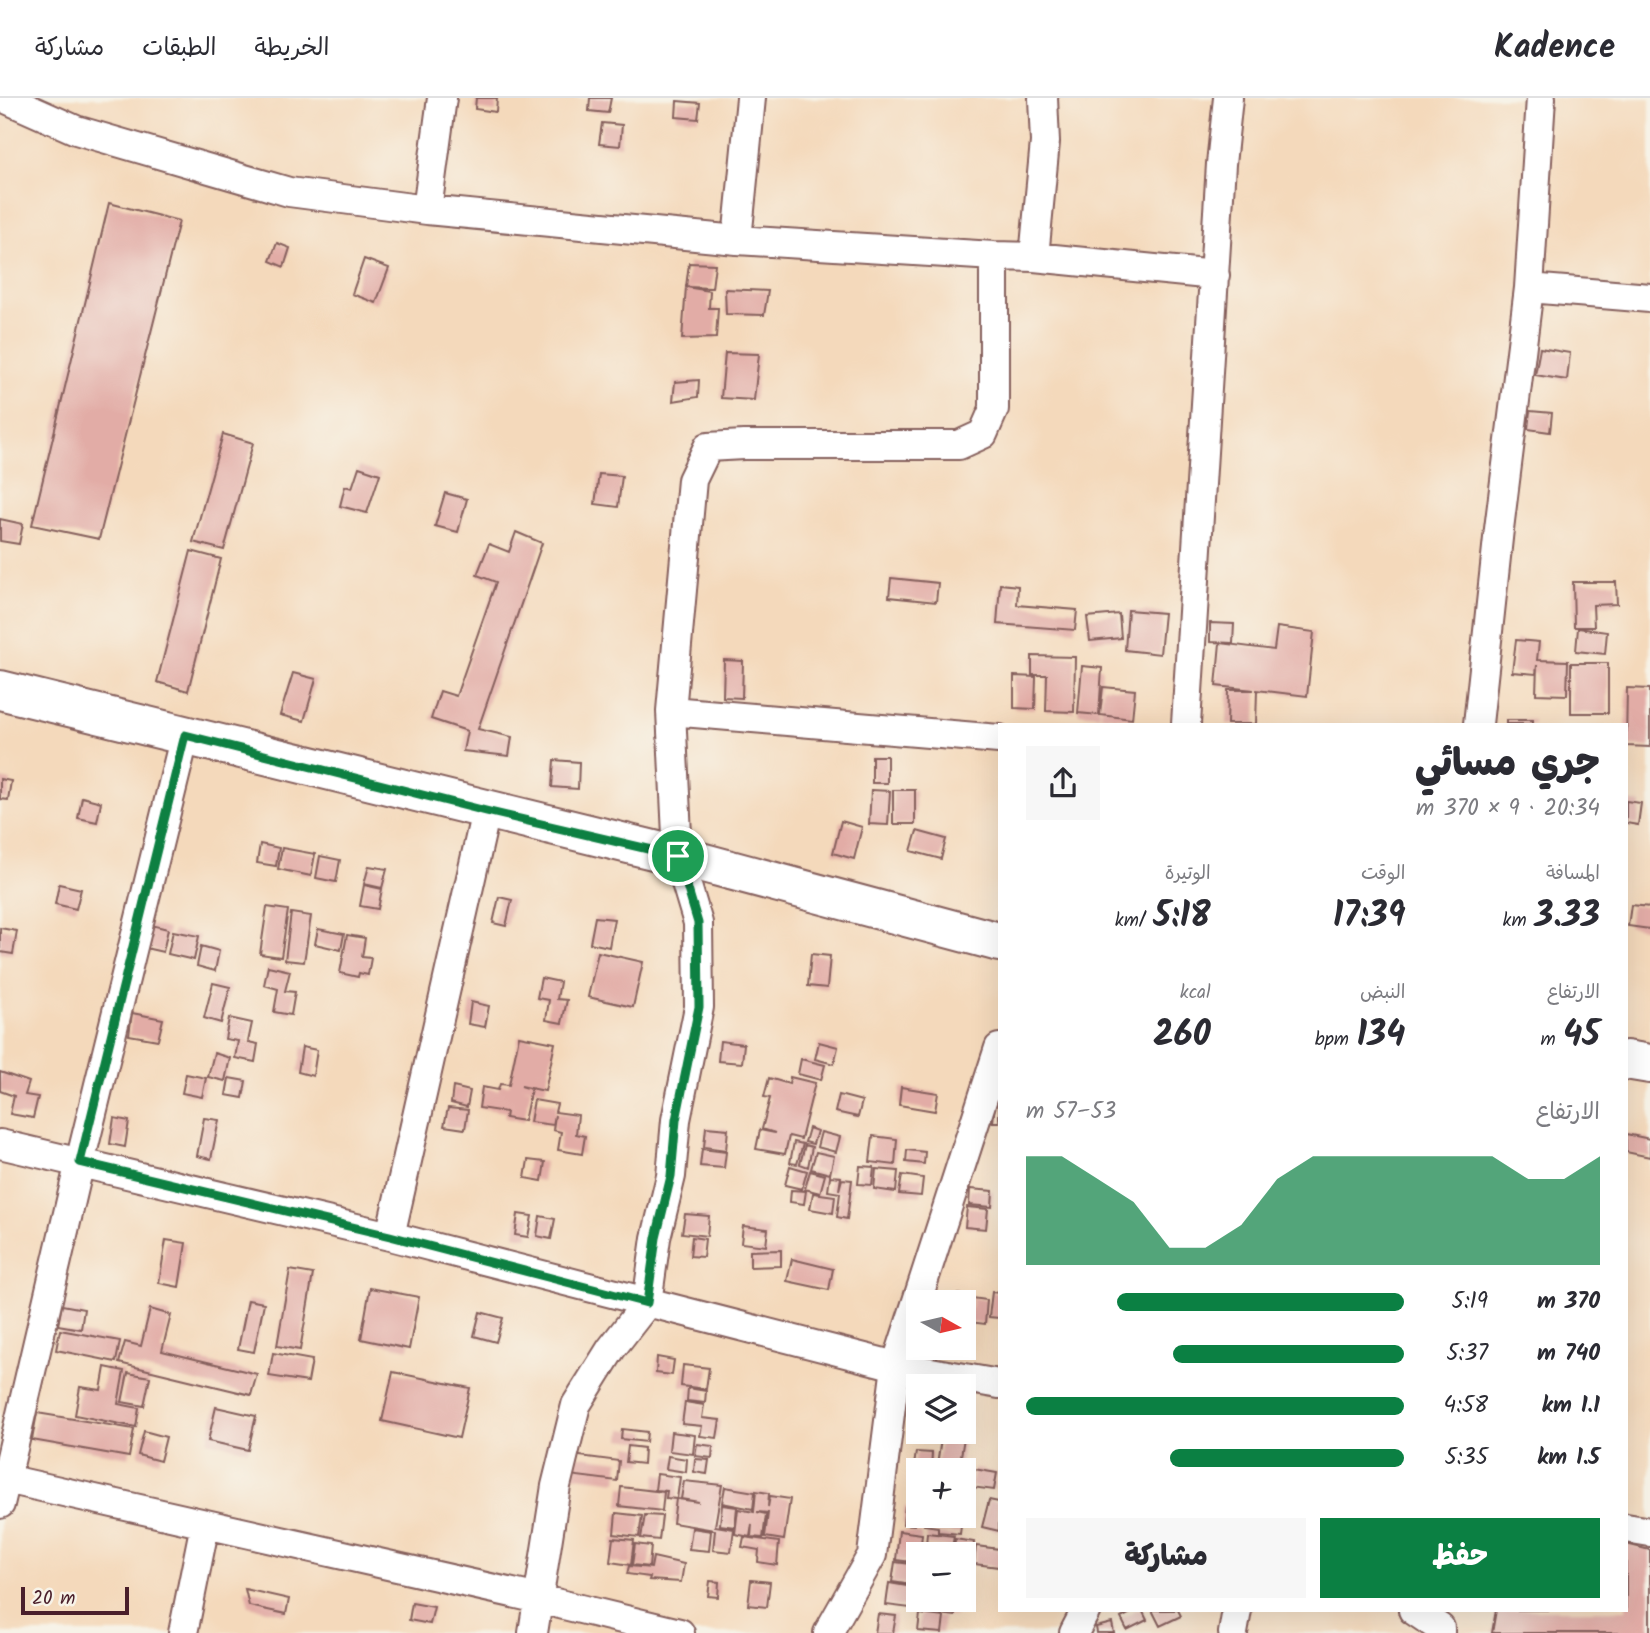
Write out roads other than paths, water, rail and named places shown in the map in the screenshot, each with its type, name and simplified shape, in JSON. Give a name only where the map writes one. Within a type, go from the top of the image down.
[{"type":"street","points":[[4,98],[76,130],[289,191],[427,210],[737,240],[1034,257],[1215,275]]},
{"type":"street","points":[[427,210],[442,98]]},
{"type":"street","points":[[737,240],[751,98]]},
{"type":"street","points":[[1034,257],[1045,142],[1043,98]]},
{"type":"street","points":[[1186,723],[1221,164],[1228,98]]},
{"type":"street","points":[[1478,723],[1500,516],[1529,288],[1541,98]]},
{"type":"street","points":[[533,1633],[556,1486],[576,1405],[611,1349],[647,1303],[656,1238],[671,1176],[676,1120],[699,1007],[698,923],[678,856],[671,711],[692,480],[708,447],[960,445],[983,434],[994,409],[994,256]]},
{"type":"street","points":[[1529,288],[1650,298]]},
{"type":"street","points":[[0,690],[678,856],[998,942]]},
{"type":"street","points":[[671,711],[998,739]]},
{"type":"street","points":[[185,735],[80,1162],[3,1492],[205,1524],[539,1598],[680,1633]]},
{"type":"street","points":[[390,1236],[486,811]]},
{"type":"street","points":[[828,1633],[872,1555],[896,1366],[998,1051]]},
{"type":"street","points":[[1628,1060],[1650,1064]]},
{"type":"street","points":[[0,1144],[390,1236],[896,1366],[998,1384]]},
{"type":"street","points":[[183,1633],[205,1524]]},
{"type":"street","points":[[1628,1528],[1650,1532]]},
{"type":"street","points":[[1074,1633],[1085,1612]]},
{"type":"street","points":[[1233,1633],[1237,1612]]},
{"type":"street","points":[[1416,1612],[1440,1628],[1440,1633]]}]
